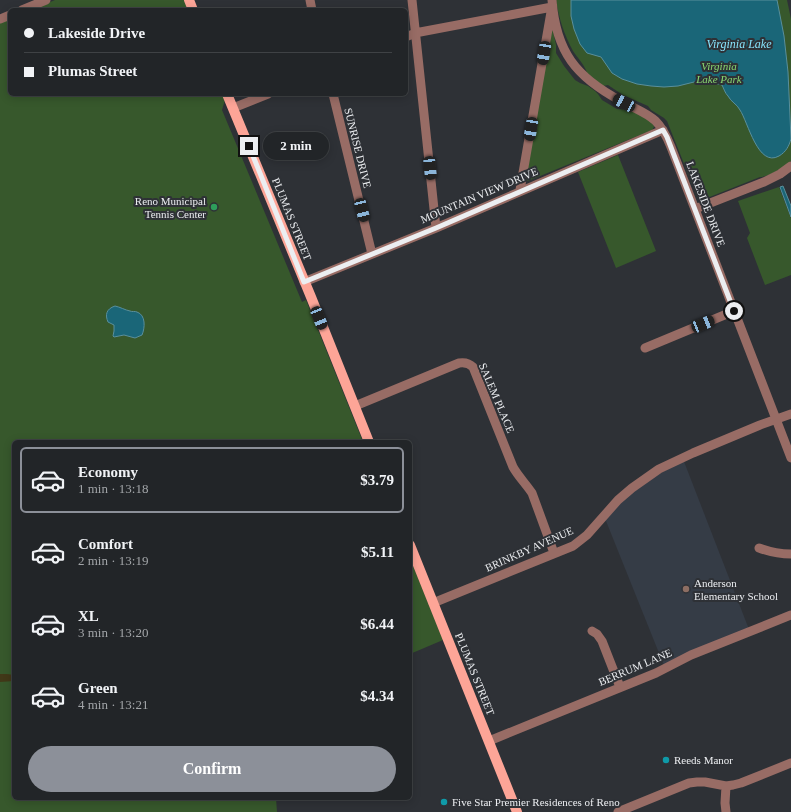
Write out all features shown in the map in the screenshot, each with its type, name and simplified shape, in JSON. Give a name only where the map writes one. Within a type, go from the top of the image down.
[{"type":"main road","name":"PLUMAS STREET","points":[[228,96],[368,440]]},
{"type":"main road","name":"PLUMAS STREET","points":[[412,549],[518,812]]},
{"type":"street","points":[[27,8],[46,0]]},
{"type":"street","points":[[412,0],[436,228]]},
{"type":"street","points":[[408,36],[415,33],[552,3],[520,190]]},
{"type":"street","name":"LAKESIDE DRIVE","points":[[552,3],[561,44],[579,72],[606,93],[649,115],[659,123],[667,137],[791,458]]},
{"type":"street","points":[[233,108],[263,96]]},
{"type":"street","name":"SUNRISE DRIVE","points":[[333,96],[372,254]]},
{"type":"street","name":"MOUNTAIN VIEW DRIVE","points":[[304,282],[436,228],[520,190],[663,130]]},
{"type":"street","points":[[695,209],[768,180],[791,166]]},
{"type":"street","points":[[645,348],[734,311]]},
{"type":"street","name":"SALEM PLACE","points":[[355,406],[459,363],[470,364],[473,367],[513,467],[532,493],[554,553]]},
{"type":"street","name":"BRINKBY AVENUE","points":[[433,603],[573,546],[587,535],[618,500],[659,469],[699,450],[791,414]]},
{"type":"street","points":[[759,548],[768,552],[791,554]]},
{"type":"street","name":"BERRUM LANE","points":[[489,741],[656,673],[691,655],[791,615]]},
{"type":"street","points":[[592,632],[597,634],[602,641],[620,687]]},
{"type":"street","points":[[618,812],[689,783],[705,782],[726,786],[741,784],[791,763]]},
{"type":"street","points":[[726,786],[726,812]]},
{"type":"shaded area","points":[[683,459],[750,632],[665,668],[604,516],[617,500]]},
{"type":"green space","points":[[55,0],[184,0],[187,8],[36,8]]},
{"type":"green space","name":"Virginia Lake","points":[[556,0],[787,0],[791,19],[791,161],[772,174],[760,177],[702,200],[698,199],[667,121],[651,110],[648,106],[623,95],[608,85],[603,86],[587,73],[567,39],[560,20]]},
{"type":"green space","points":[[8,20],[8,96],[223,96],[225,100],[222,110],[302,302],[306,300],[362,440],[12,440],[12,800],[276,800],[277,812],[0,812],[0,23]]},
{"type":"green space","points":[[552,26],[556,53],[575,80],[588,86],[598,94],[602,100],[617,109],[630,110],[646,118],[653,123],[654,127],[652,130],[528,181],[525,178]]},
{"type":"green space","points":[[618,155],[656,251],[616,268],[578,172]]},
{"type":"green space","points":[[779,187],[791,218],[791,275],[765,285],[747,238],[750,233],[738,201]]},
{"type":"green space","points":[[412,563],[443,640],[412,653]]},
{"type":"sand","points":[[0,674],[12,675],[12,681],[0,682]]},
{"type":"water","name":"Virginia Lake","points":[[571,0],[777,0],[784,36],[788,72],[791,139],[787,149],[779,156],[772,158],[765,156],[750,133],[739,108],[729,98],[722,85],[707,81],[694,82],[678,86],[651,86],[637,84],[622,79],[612,73],[601,57],[587,53],[580,44],[571,16]]},
{"type":"water","points":[[783,186],[791,206],[791,217],[780,187]]},
{"type":"water","points":[[115,306],[136,312],[142,316],[144,329],[142,335],[135,338],[124,335],[113,336],[114,325],[108,322],[107,315],[108,311]]},
{"type":"place","name":"Reno Municipal Tennis Center","points":[[214,207]]},
{"type":"place","name":"Anderson Elementary School","points":[[686,589]]},
{"type":"place","name":"Reeds Manor","points":[[666,760]]},
{"type":"place","name":"Five Star Premier Residences of Reno","points":[[444,802]]},
{"type":"route","points":[[249,146],[304,282],[436,228],[520,190],[663,130],[734,311]]},
{"type":"park label","name":"Virginia Lake Park","points":[[719,72]]}]
